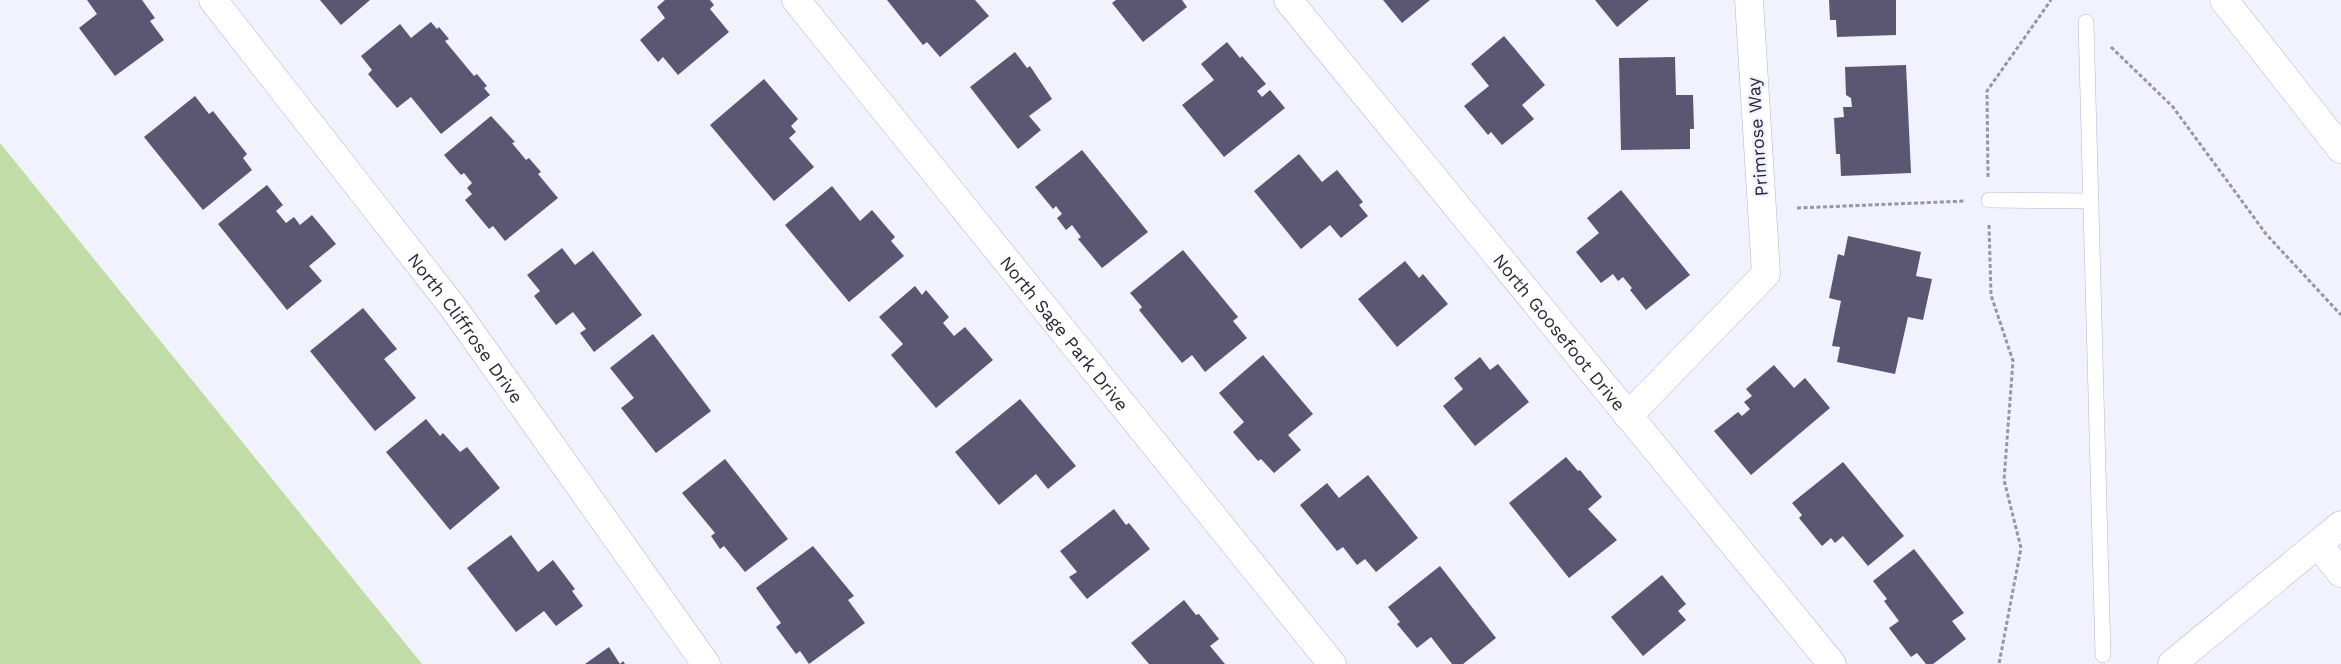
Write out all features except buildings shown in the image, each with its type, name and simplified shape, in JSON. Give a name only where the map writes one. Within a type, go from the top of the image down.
[{"type":"street","name":"North Cliffrose Drive","points":[[213,0],[453,307],[706,664]]},
{"type":"street","name":"North Sage Park Drive","points":[[796,0],[1332,664]]},
{"type":"street","name":"North Goosefoot Drive","points":[[1288,0],[1832,664]]},
{"type":"street","name":"Primrose Way","points":[[1628,416],[1766,274],[1749,0]]},
{"type":"street","points":[[2224,0],[2341,149]]},
{"type":"street","points":[[2172,664],[2341,525]]},
{"type":"street","points":[[2318,544],[2341,573]]},
{"type":"lane","points":[[2086,22],[2103,655]]},
{"type":"lane","points":[[1988,200],[2091,201]]},
{"type":"path","points":[[1999,664],[2021,548],[2004,480],[2013,362],[1991,295],[1987,91],[2051,0]]},
{"type":"path","points":[[2086,22],[2173,107],[2266,234],[2341,315]]},
{"type":"path","points":[[1797,208],[1988,200]]},
{"type":"green space","points":[[0,143],[422,664],[0,664]]}]
